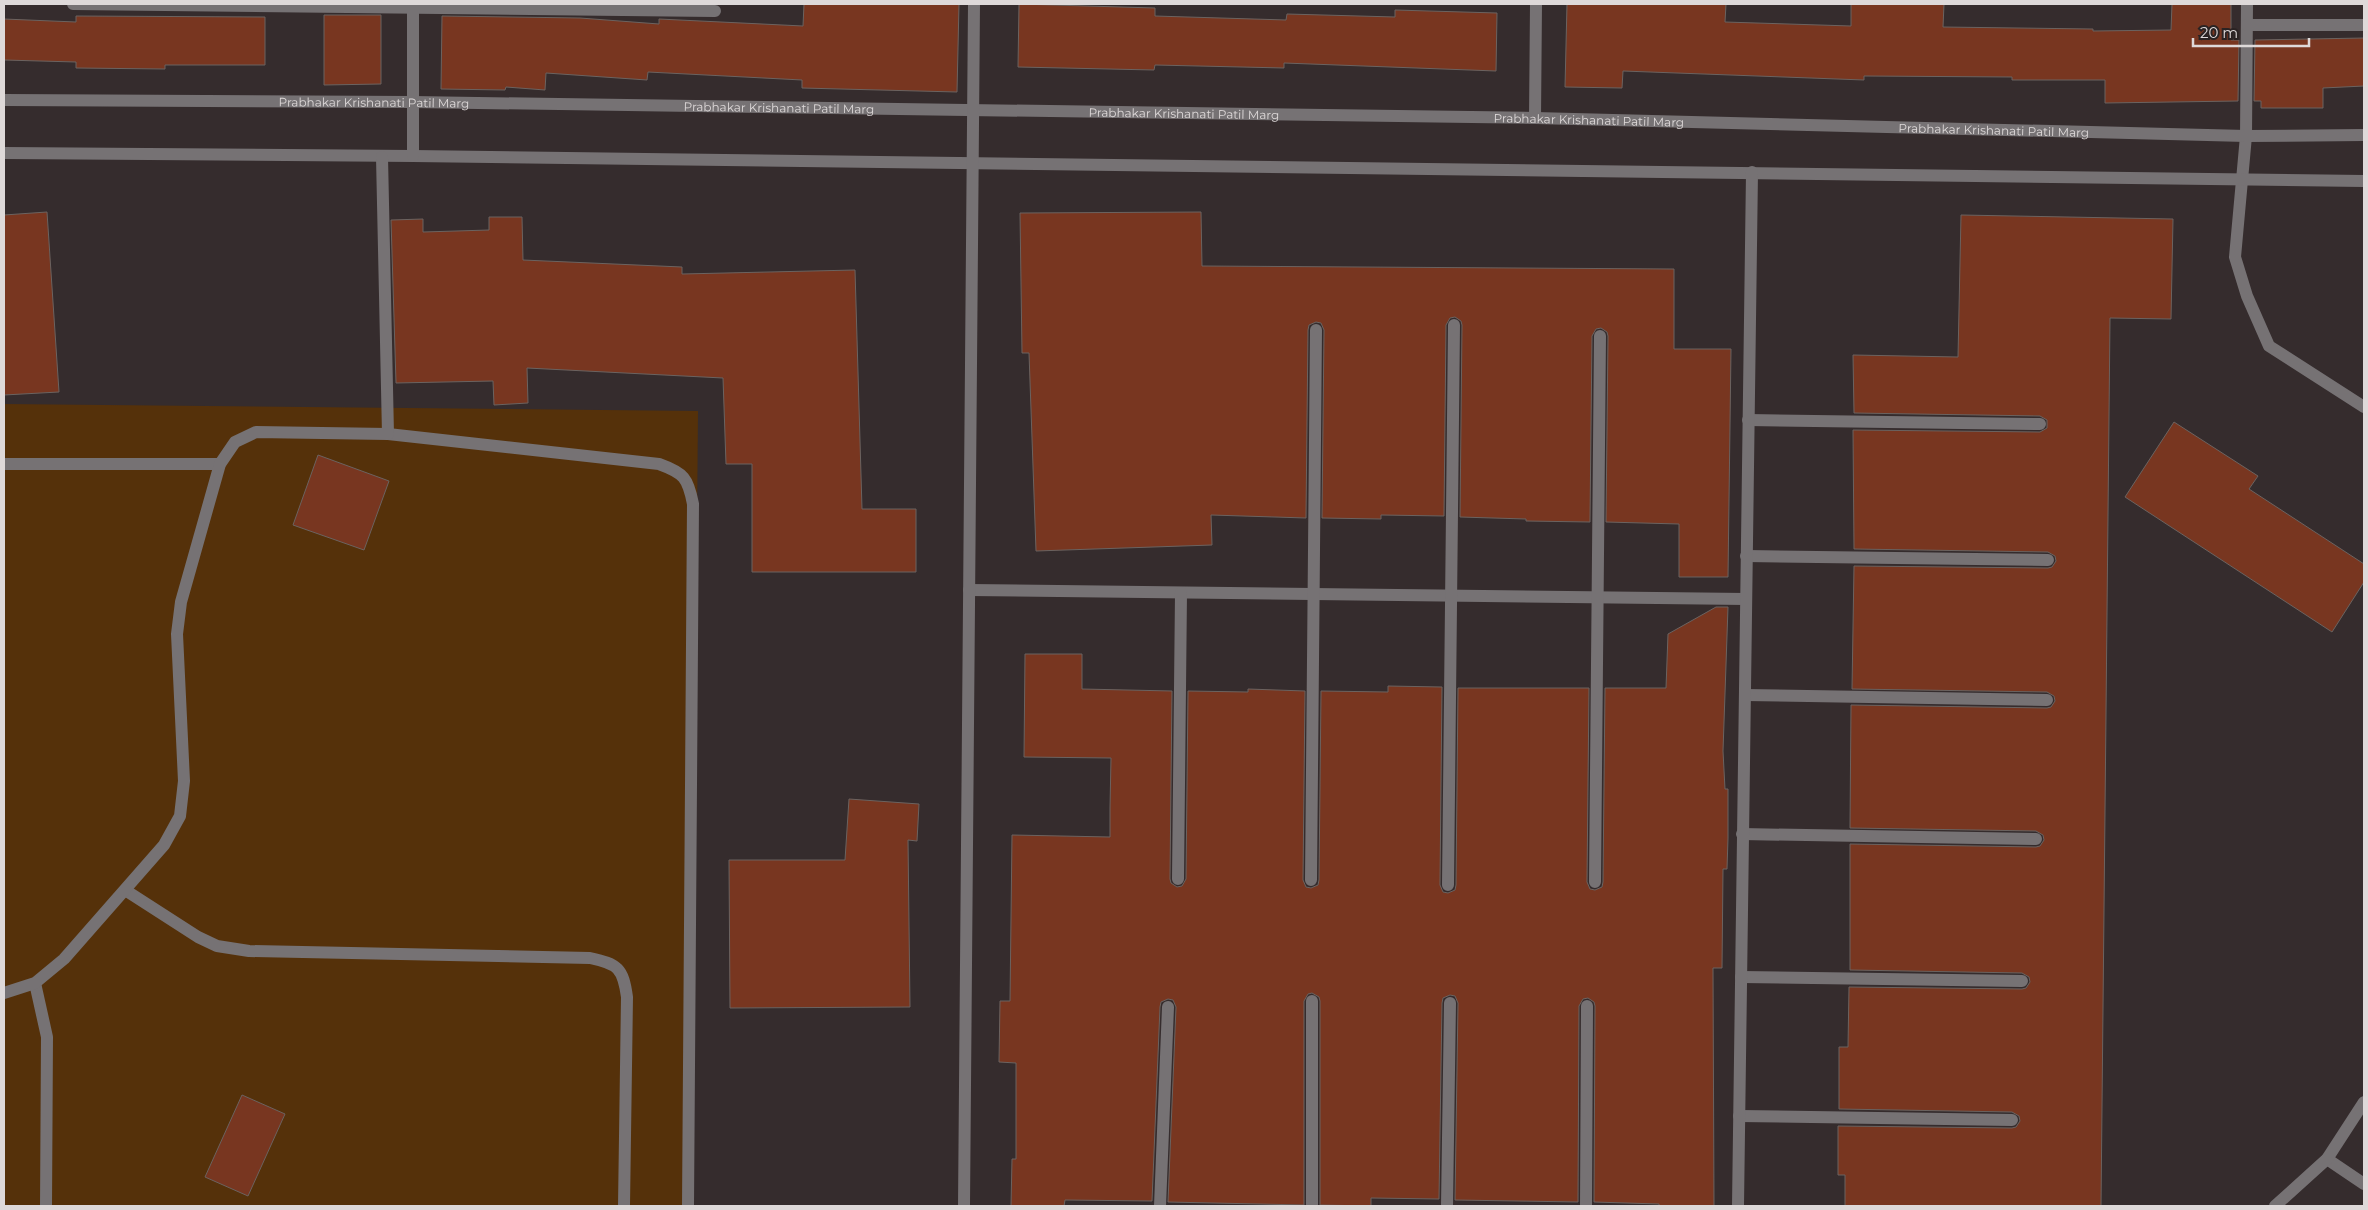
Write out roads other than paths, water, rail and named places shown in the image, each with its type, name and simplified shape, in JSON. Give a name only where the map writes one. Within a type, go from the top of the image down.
[{"type":"street","points":[[73,4],[413,6],[716,11]]},
{"type":"street","points":[[964,1206],[974,4]]},
{"type":"street","points":[[1535,118],[1536,4]]},
{"type":"street","points":[[2247,4],[2246,136],[2235,256],[2247,296],[2269,346],[2364,407]]},
{"type":"street","points":[[413,6],[413,156]]},
{"type":"street","points":[[2247,25],[2364,25]]},
{"type":"street","name":"Prabhakar Krishanati Patil Marg","points":[[4,100],[413,102],[1535,118],[2246,136],[2364,135]]},
{"type":"street","points":[[4,153],[413,156],[1752,172],[2242,181],[2364,181]]},
{"type":"street","points":[[382,157],[388,434]]},
{"type":"street","points":[[1738,1206],[1752,172]]},
{"type":"street","points":[[1448,885],[1454,325]]},
{"type":"street","points":[[1311,880],[1316,330]]},
{"type":"street","points":[[1595,882],[1600,336]]},
{"type":"street","points":[[1748,420],[2040,424]]},
{"type":"street","points":[[4,993],[34,983],[64,959],[164,845],[180,816],[184,781],[177,634],[181,602],[220,464],[235,442],[256,432],[388,434],[659,464],[678,471],[689,484],[693,504],[688,1206]]},
{"type":"street","points":[[4,464],[220,464]]},
{"type":"street","points":[[1746,556],[2048,560]]},
{"type":"street","points":[[969,590],[1746,599]]},
{"type":"street","points":[[1178,879],[1180,593]]},
{"type":"street","points":[[1745,695],[2047,700]]},
{"type":"street","points":[[1742,834],[2036,839]]},
{"type":"street","points":[[125,890],[217,946],[249,951],[590,958],[612,963],[624,976],[627,997],[624,1206]]},
{"type":"street","points":[[1741,977],[2022,981]]},
{"type":"street","points":[[34,983],[47,1037],[46,1206]]},
{"type":"street","points":[[1312,1001],[1312,1206]]},
{"type":"street","points":[[1447,1206],[1450,1002]]},
{"type":"street","points":[[1586,1206],[1587,1006]]},
{"type":"street","points":[[1160,1206],[1168,1007]]},
{"type":"street","points":[[2274,1206],[2327,1159],[2364,1102]]},
{"type":"street","points":[[1739,1116],[2012,1120]]},
{"type":"street","points":[[2327,1159],[2364,1184]]}]
